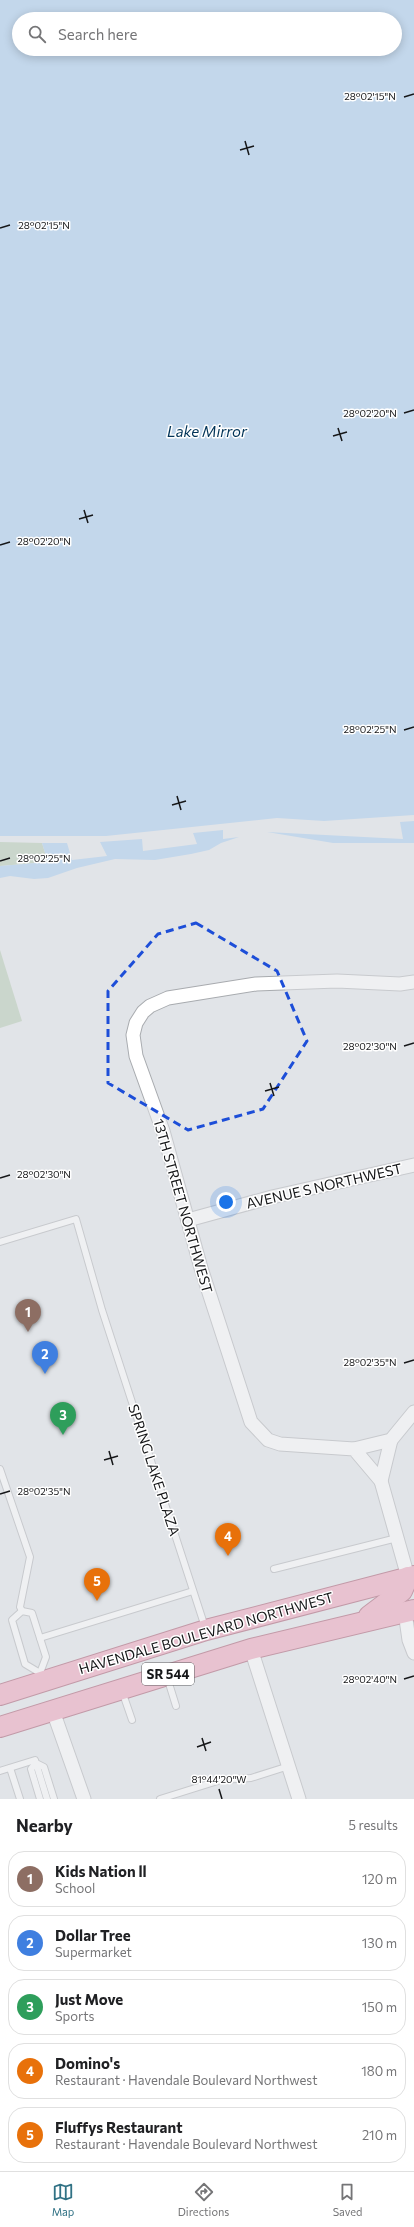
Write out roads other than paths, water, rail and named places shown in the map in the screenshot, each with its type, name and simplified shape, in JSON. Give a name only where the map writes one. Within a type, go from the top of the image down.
[{"type":"main road","points":[[357,1623],[402,1591],[411,1577]]},
{"type":"main road","name":"HAVENDALE BOULEVARD NORTHWEST","points":[[0,1695],[41,1677],[206,1630],[411,1577]]},
{"type":"main road","name":"HAVENDALE BOULEVARD NORTHWEST","points":[[0,1728],[251,1649],[357,1623],[411,1607]]},
{"type":"main road","points":[[41,1677],[53,1711]]},
{"type":"street","name":"13TH STREET NORTHWEST","points":[[391,1440],[354,1449],[280,1444],[268,1440],[251,1422],[188,1220],[163,1131],[135,1051],[133,1035],[136,1022],[143,1012],[150,1006],[168,998],[256,984],[337,981],[400,984],[414,982]]},
{"type":"street","name":"AVENUE S NORTHWEST","points":[[188,1220],[272,1197],[414,1165]]},
{"type":"street","points":[[381,1481],[391,1440],[414,1412]]},
{"type":"street","points":[[354,1449],[381,1481],[397,1538],[411,1577]]},
{"type":"street","points":[[411,1607],[409,1640],[414,1653]]},
{"type":"street","points":[[251,1649],[299,1799]]},
{"type":"street","points":[[53,1711],[84,1799]]},
{"type":"lane","name":"SPRING LAKE PLAZA","points":[[0,1242],[76,1219],[102,1310],[206,1630]]},
{"type":"lane","points":[[0,1469],[30,1557],[20,1608],[22,1611]]},
{"type":"lane","points":[[274,1569],[397,1538]]},
{"type":"lane","points":[[40,1638],[194,1591]]},
{"type":"lane","points":[[22,1611],[32,1612],[40,1638],[46,1657],[41,1677],[25,1664],[12,1620],[22,1611]]},
{"type":"lane","points":[[166,1675],[176,1706]]},
{"type":"lane","points":[[121,1689],[132,1720]]},
{"type":"lane","points":[[0,1771],[35,1760],[36,1763],[44,1767],[54,1799]]},
{"type":"lane","points":[[32,1799],[40,1798],[30,1769],[36,1763]]},
{"type":"lane","points":[[36,1763],[47,1799]]},
{"type":"lane","points":[[160,1799],[221,1780],[251,1778],[289,1766]]},
{"type":"lane","points":[[10,1768],[20,1799]]},
{"type":"water","name":"Lake Mirror","points":[[0,0],[414,0],[414,815],[324,821],[277,818],[106,836],[0,836]]},
{"type":"water","points":[[414,821],[414,843],[333,843],[267,832],[403,839],[400,822]]},
{"type":"water","points":[[223,830],[223,839],[239,837],[221,843],[209,850],[191,854],[155,860],[115,859],[77,868],[48,878],[34,879],[10,876],[0,878],[0,866],[48,862],[42,843],[67,843],[72,860],[107,856],[100,842],[142,839],[143,851],[197,844],[193,833]]},
{"type":"place","name":"Kids Nation ll","points":[[28,1332]]},
{"type":"place","name":"Dollar Tree","points":[[45,1374]]},
{"type":"place","name":"Just Move","points":[[63,1435]]},
{"type":"place","name":"Domino's","points":[[228,1556]]},
{"type":"place","name":"Fluffys Restaurant","points":[[97,1601]]}]
